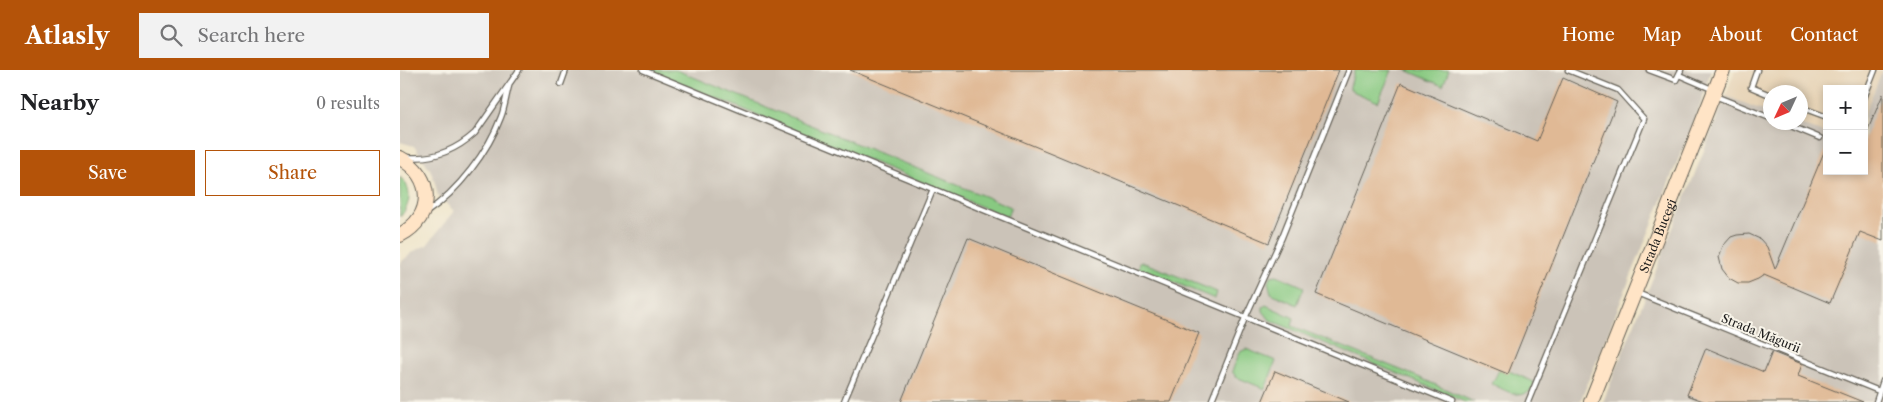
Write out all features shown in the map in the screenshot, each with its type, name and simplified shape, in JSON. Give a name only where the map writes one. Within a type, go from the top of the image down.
[{"type":"street","name":"Strada Bucegi","points":[[1591,402],[1723,70]]},
{"type":"street","points":[[400,157],[410,163],[420,174],[425,188],[426,202],[422,216],[413,227],[400,236]]},
{"type":"lane","points":[[400,157],[427,157],[456,148],[475,133],[519,70]]},
{"type":"lane","points":[[561,84],[566,70]]},
{"type":"lane","points":[[643,70],[1452,402]]},
{"type":"lane","points":[[1211,402],[1245,318],[1282,237],[1349,70]]},
{"type":"lane","points":[[1528,402],[1644,119],[1618,90],[1568,70]]},
{"type":"lane","points":[[1649,70],[1676,80],[1680,72],[1715,93],[1763,115]]},
{"type":"lane","points":[[1758,70],[1751,87],[1763,92]]},
{"type":"lane","points":[[1868,88],[1875,70]]},
{"type":"lane","points":[[422,216],[436,206],[476,165],[501,117],[509,86]]},
{"type":"lane","points":[[1808,110],[1823,116]]},
{"type":"lane","points":[[1801,130],[1820,138]]},
{"type":"lane","points":[[844,402],[934,189]]},
{"type":"lane","name":"Strada Măgurii","points":[[1636,292],[1878,391]]},
{"type":"lane","points":[[1876,402],[1878,391],[1883,381]]},
{"type":"shaded area","points":[[400,70],[1711,70],[1700,106],[1580,402],[400,402],[400,265],[402,261],[416,250],[427,245],[454,211],[438,196],[430,169],[414,146],[400,142]]},
{"type":"shaded area","points":[[1735,70],[1883,70],[1868,105],[1868,85],[1823,85],[1823,133],[1808,127],[1808,85],[1763,85],[1763,110],[1726,96]]},
{"type":"shaded area","points":[[1883,70],[1883,402],[1603,402],[1726,96],[1763,110],[1763,130],[1808,130],[1808,127],[1823,133],[1823,175],[1868,175],[1868,105]]},
{"type":"green space","points":[[648,70],[676,70],[1011,207],[1007,217]]},
{"type":"green space","points":[[1355,70],[1392,70],[1378,102],[1350,90]]},
{"type":"green space","points":[[1406,70],[1449,70],[1443,86]]},
{"type":"green space","points":[[400,177],[407,186],[409,197],[404,212],[400,217]]},
{"type":"green space","points":[[1140,261],[1217,292],[1215,299],[1139,268]]},
{"type":"green space","points":[[1277,275],[1304,287],[1297,305],[1271,293],[1268,282],[1271,276]]},
{"type":"green space","points":[[1266,305],[1294,318],[1292,326],[1474,402],[1465,402],[1270,320],[1263,311],[1263,307]]},
{"type":"green space","points":[[1246,349],[1276,361],[1265,389],[1236,377],[1232,371],[1240,352]]},
{"type":"green space","points":[[1499,370],[1507,374],[1509,371],[1534,382],[1534,387],[1524,394],[1514,394],[1503,390],[1492,384]]},
{"type":"building","points":[[850,70],[1339,70],[1269,243]]},
{"type":"building","points":[[1563,78],[1617,102],[1508,374],[1316,294],[1401,83],[1537,141]]},
{"type":"building","points":[[1883,94],[1883,241],[1860,232],[1830,303],[1764,275],[1748,283],[1738,283],[1729,278],[1722,269],[1719,257],[1723,246],[1731,237],[1737,235],[1749,234],[1760,239],[1767,247],[1775,269],[1823,155],[1823,175],[1868,175],[1868,130]]},
{"type":"building","points":[[968,238],[1199,333],[1171,402],[901,402]]},
{"type":"building","points":[[1706,348],[1764,372],[1772,352],[1802,364],[1798,376],[1863,402],[1706,402],[1687,395]]},
{"type":"building","points":[[1275,371],[1349,402],[1262,402]]}]
